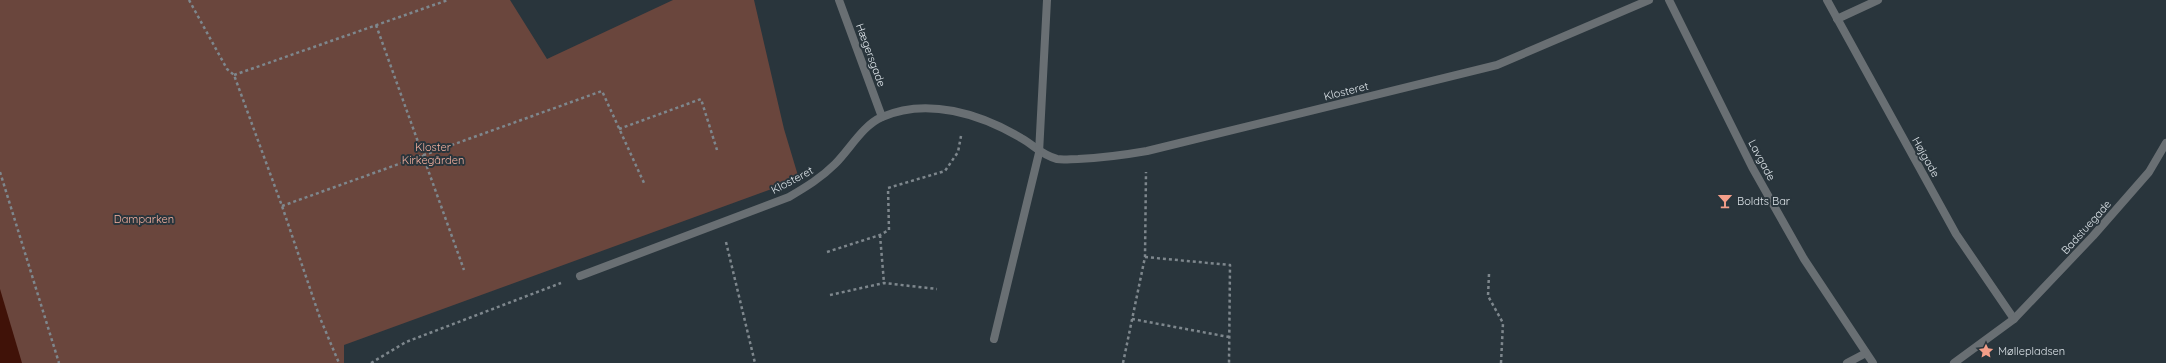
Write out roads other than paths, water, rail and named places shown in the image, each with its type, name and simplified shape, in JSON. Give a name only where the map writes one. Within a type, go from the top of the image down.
[{"type":"street","name":"Hægersgade","points":[[839,0],[882,117]]},
{"type":"street","points":[[994,339],[1039,153],[1047,0]]},
{"type":"street","name":"Klosteret","points":[[580,276],[789,197],[817,181],[836,163],[869,125],[882,117],[913,109],[934,109],[966,113],[994,124],[1022,138],[1039,153],[1058,159],[1106,158],[1147,151],[1497,65],[1649,0]]},
{"type":"street","name":"Lavgade","points":[[1669,0],[1752,167],[1804,259],[1874,363]]},
{"type":"street","name":"Højgade","points":[[1827,0],[1956,234],[2014,319]]},
{"type":"street","points":[[1837,19],[1878,0]]},
{"type":"street","name":"Badstuegade","points":[[2014,319],[2093,236],[2149,172],[2166,143]]},
{"type":"street","points":[[1954,363],[2014,319]]},
{"type":"street","points":[[1847,363],[1866,353]]},
{"type":"place","name":"Boldts Bar","points":[[1725,201]]},
{"type":"place","name":"Møllepladsen","points":[[1986,351]]},
{"type":"park label","name":"Kloster Kirkegården","points":[[433,153]]},
{"type":"park label","name":"Damparken","points":[[144,219]]}]
